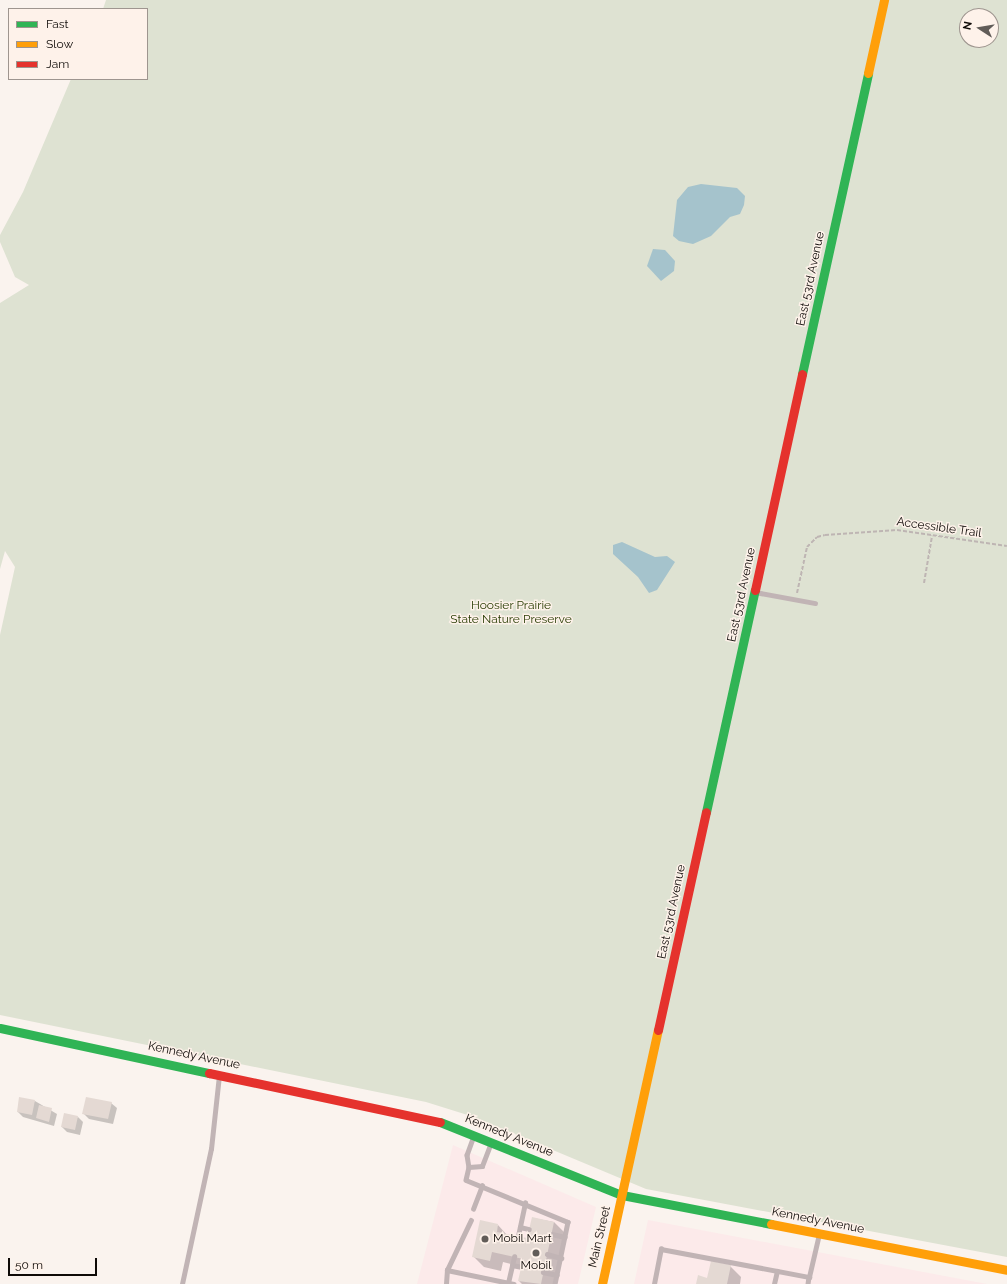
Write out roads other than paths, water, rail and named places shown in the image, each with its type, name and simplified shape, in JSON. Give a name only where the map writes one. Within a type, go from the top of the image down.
[{"type":"street","name":"East 53rd Avenue","points":[[622,1195],[884,0]]},
{"type":"street","name":"Kennedy Avenue","points":[[0,1028],[449,1124],[622,1195],[1007,1270]]},
{"type":"street","name":"Main Street","points":[[602,1284],[622,1195]]},
{"type":"lane","points":[[755,592],[815,604]]},
{"type":"lane","points":[[182,1284],[211,1149],[219,1074]]},
{"type":"lane","points":[[475,1134],[466,1155],[469,1166],[466,1180],[568,1222],[555,1284]]},
{"type":"lane","points":[[469,1166],[482,1166],[492,1141]]},
{"type":"lane","points":[[473,1209],[482,1186]]},
{"type":"lane","points":[[518,1236],[525,1204]]},
{"type":"lane","points":[[446,1284],[447,1270],[471,1220]]},
{"type":"lane","points":[[520,1227],[529,1229]]},
{"type":"lane","points":[[808,1284],[819,1233]]},
{"type":"lane","points":[[552,1234],[565,1237]]},
{"type":"lane","points":[[654,1284],[661,1249],[809,1277]]},
{"type":"lane","points":[[547,1254],[561,1258]]},
{"type":"lane","points":[[447,1270],[511,1283],[514,1257]]},
{"type":"lane","points":[[512,1265],[522,1267]]},
{"type":"lane","points":[[774,1284],[777,1271]]},
{"type":"lane","points":[[543,1272],[557,1275]]},
{"type":"water","points":[[701,184],[737,188],[745,196],[744,205],[740,214],[730,217],[711,236],[693,244],[679,241],[673,236],[677,200],[688,187]]},
{"type":"water","points":[[653,249],[665,250],[675,261],[674,271],[661,281],[647,266]]},
{"type":"water","points":[[622,542],[655,557],[667,556],[675,562],[657,590],[649,593],[638,577],[613,554],[613,545]]},
{"type":"place","name":"Mobil Mart","points":[[485,1239]]},
{"type":"place","name":"Mobil","points":[[536,1253]]},
{"type":"park label","name":"Hoosier Prairie State Nature Preserve","points":[[511,613]]}]
